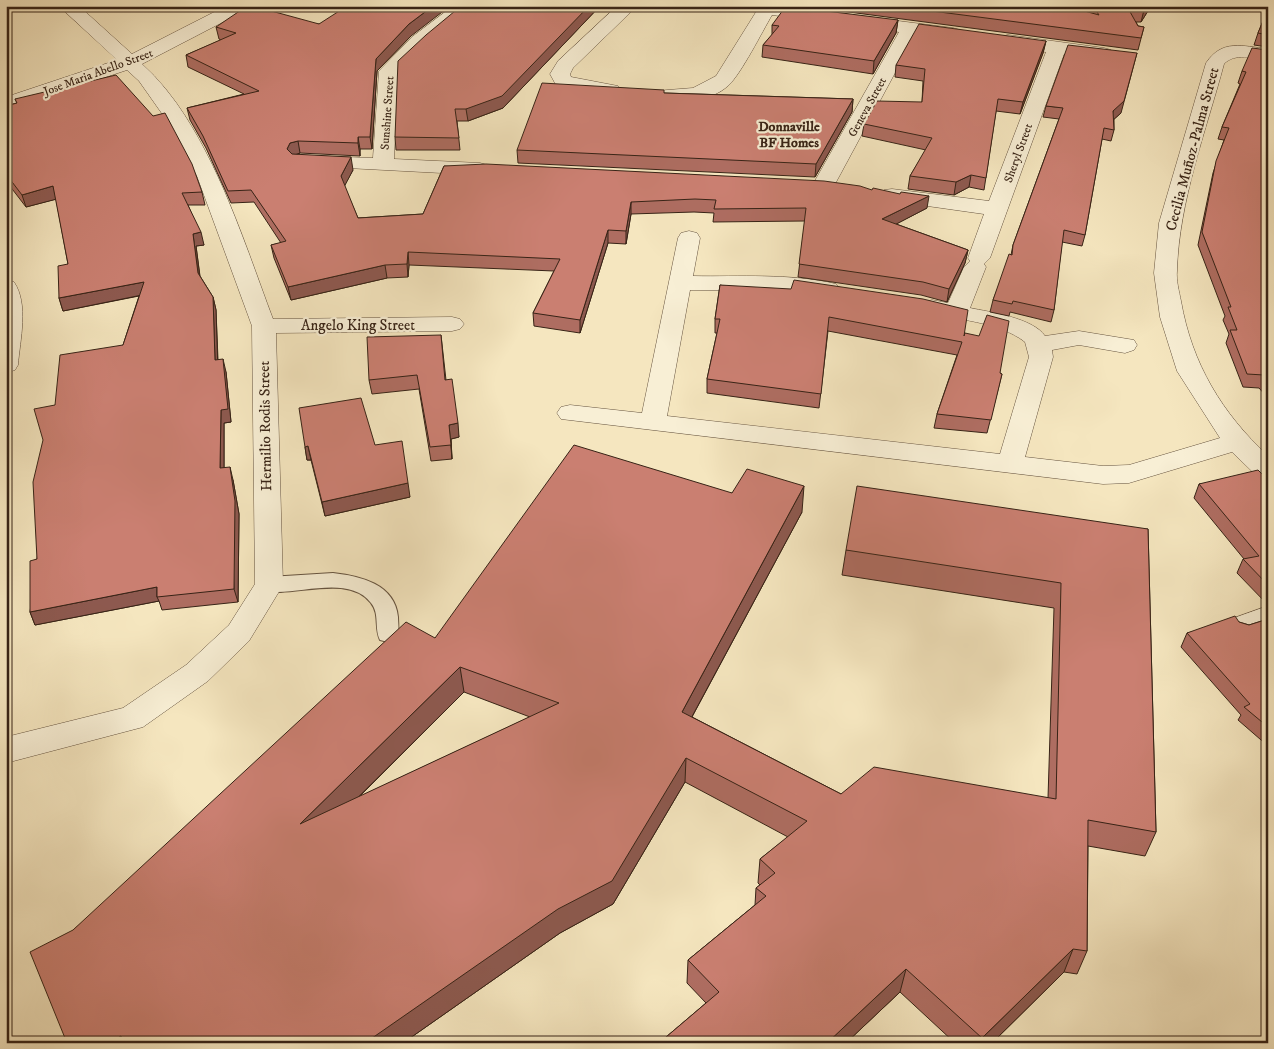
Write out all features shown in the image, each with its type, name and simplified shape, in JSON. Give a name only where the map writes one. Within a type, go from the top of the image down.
[{"type":"street","name":"Hermilio Rodis Street","points":[[68,6],[146,77],[180,124],[208,176],[264,326],[269,585]]},
{"type":"street","name":"Jose Maria Abello Street","points":[[6,104],[131,62],[160,49],[240,6]]},
{"type":"street","name":"Sunshine Street","points":[[383,165],[389,71],[419,41],[465,6]]},
{"type":"street","points":[[628,6],[565,65],[560,74],[563,81],[574,85],[628,91]]},
{"type":"street","points":[[648,93],[690,96],[715,87],[723,80],[758,8],[969,36]]},
{"type":"street","name":"Geneva Street","points":[[824,187],[910,28]]},
{"type":"street","points":[[988,38],[1122,56]]},
{"type":"street","name":"Sheryl Street","points":[[956,313],[977,263],[1057,47]]},
{"type":"street","name":"Cecilia Muñoz-Palma Street","points":[[1268,55],[1236,51],[1224,52],[1215,63],[1170,223],[1165,273],[1172,317],[1189,371],[1237,442],[1268,472]]},
{"type":"street","points":[[301,161],[500,170]]},
{"type":"street","points":[[872,193],[997,209]]},
{"type":"street","points":[[652,423],[689,238]]},
{"type":"street","points":[[680,283],[787,284],[848,292]]},
{"type":"street","points":[[6,287],[11,314],[6,364]]},
{"type":"street","points":[[912,303],[1010,326],[1032,335],[1039,344],[1041,357],[1010,465]]},
{"type":"street","name":"Angelo King Street","points":[[264,326],[452,324]]},
{"type":"street","points":[[1039,344],[1079,338],[1125,345]]},
{"type":"street","points":[[570,413],[1103,475],[1129,474],[1237,442]]},
{"type":"street","points":[[6,750],[132,718],[197,673],[239,633],[269,585]]},
{"type":"lane","points":[[269,585],[309,579],[338,580],[362,587],[378,596],[385,607],[388,634]]},
{"type":"building","points":[[247,6],[319,24],[347,6],[433,6],[409,24],[376,59],[370,137],[358,137],[358,143],[298,141],[290,143],[287,149],[292,154],[351,157],[341,176],[358,218],[423,214],[444,166],[486,164],[824,181],[900,194],[901,192],[929,196],[882,219],[968,250],[949,289],[923,282],[799,264],[806,208],[714,209],[716,200],[695,199],[631,202],[626,231],[608,230],[580,320],[533,313],[560,259],[408,252],[407,264],[385,265],[288,287],[271,245],[286,241],[251,190],[228,191],[203,136],[187,108],[259,91],[186,55],[236,33],[216,27]]},
{"type":"building","points":[[461,6],[589,6],[502,96],[466,109],[455,109],[459,138],[395,137],[398,61]]},
{"type":"building","points":[[786,6],[898,20],[874,61],[763,45],[779,26],[772,25]]},
{"type":"building","points":[[893,6],[1066,6],[1099,15],[1093,6],[1146,6],[1144,10],[1129,10],[1138,26],[1144,27],[1141,38]]},
{"type":"building","points":[[1268,9],[1268,35],[1258,33]]},
{"type":"building","points":[[919,24],[1046,41],[1023,102],[998,99],[986,178],[971,175],[956,182],[910,176],[932,138],[864,124],[877,101],[922,102],[925,69],[896,65]]},
{"type":"building","points":[[1068,45],[1137,53],[1124,101],[1113,111],[1114,130],[1104,128],[1085,235],[1064,230],[1054,310],[1013,301],[1012,304],[993,300],[1009,254],[1012,255],[1013,245],[1063,108],[1046,106]]},
{"type":"building","points":[[1252,48],[1268,50],[1268,379],[1264,375],[1247,374],[1230,330],[1237,330],[1228,307],[1231,307],[1202,232],[1216,161],[1229,128],[1222,127],[1246,72],[1242,71]]},
{"type":"building","points":[[116,75],[153,116],[165,113],[192,164],[202,192],[182,193],[201,232],[193,234],[198,273],[213,297],[215,360],[223,359],[228,409],[221,410],[220,468],[230,467],[235,501],[234,589],[157,597],[157,587],[30,612],[30,561],[37,559],[33,482],[43,440],[34,409],[55,405],[60,355],[123,345],[144,282],[59,298],[58,266],[68,264],[53,186],[22,195],[6,174],[6,106],[17,103],[15,99]]},
{"type":"building","points":[[542,83],[664,90],[664,93],[853,99],[816,164],[517,150]]},
{"type":"building","points":[[794,280],[923,299],[968,310],[964,336],[965,333],[979,336],[987,315],[1009,321],[1000,373],[1002,374],[991,420],[937,414],[962,342],[829,317],[821,394],[707,379],[720,319],[715,319],[720,285],[791,289]]},
{"type":"building","points":[[441,335],[445,380],[452,379],[458,423],[449,425],[451,445],[430,447],[417,375],[369,380],[367,337]]},
{"type":"building","points":[[361,398],[375,445],[402,441],[408,483],[322,502],[308,446],[305,447],[299,408]]},
{"type":"building","points":[[574,445],[732,493],[747,469],[804,486],[682,712],[841,794],[874,767],[1056,799],[1061,583],[846,550],[857,486],[1148,529],[1156,832],[1088,820],[1087,951],[1073,949],[982,1038],[906,969],[827,1043],[659,1043],[719,992],[688,960],[766,896],[756,888],[775,873],[760,859],[807,821],[686,758],[612,881],[558,909],[365,1043],[124,1043],[121,1036],[109,1043],[67,1043],[30,952],[73,930],[406,622],[435,638]],"holes":[[[460,667],[559,703],[300,824]]]},
{"type":"building","points":[[1258,470],[1268,480],[1268,585],[1243,559],[1259,556],[1199,484]]},
{"type":"building","points":[[1235,616],[1239,622],[1249,625],[1268,619],[1268,727],[1244,707],[1250,704],[1187,633]]},
{"type":"district","name":"Donnaville BF Homes","points":[[789,134]]}]
